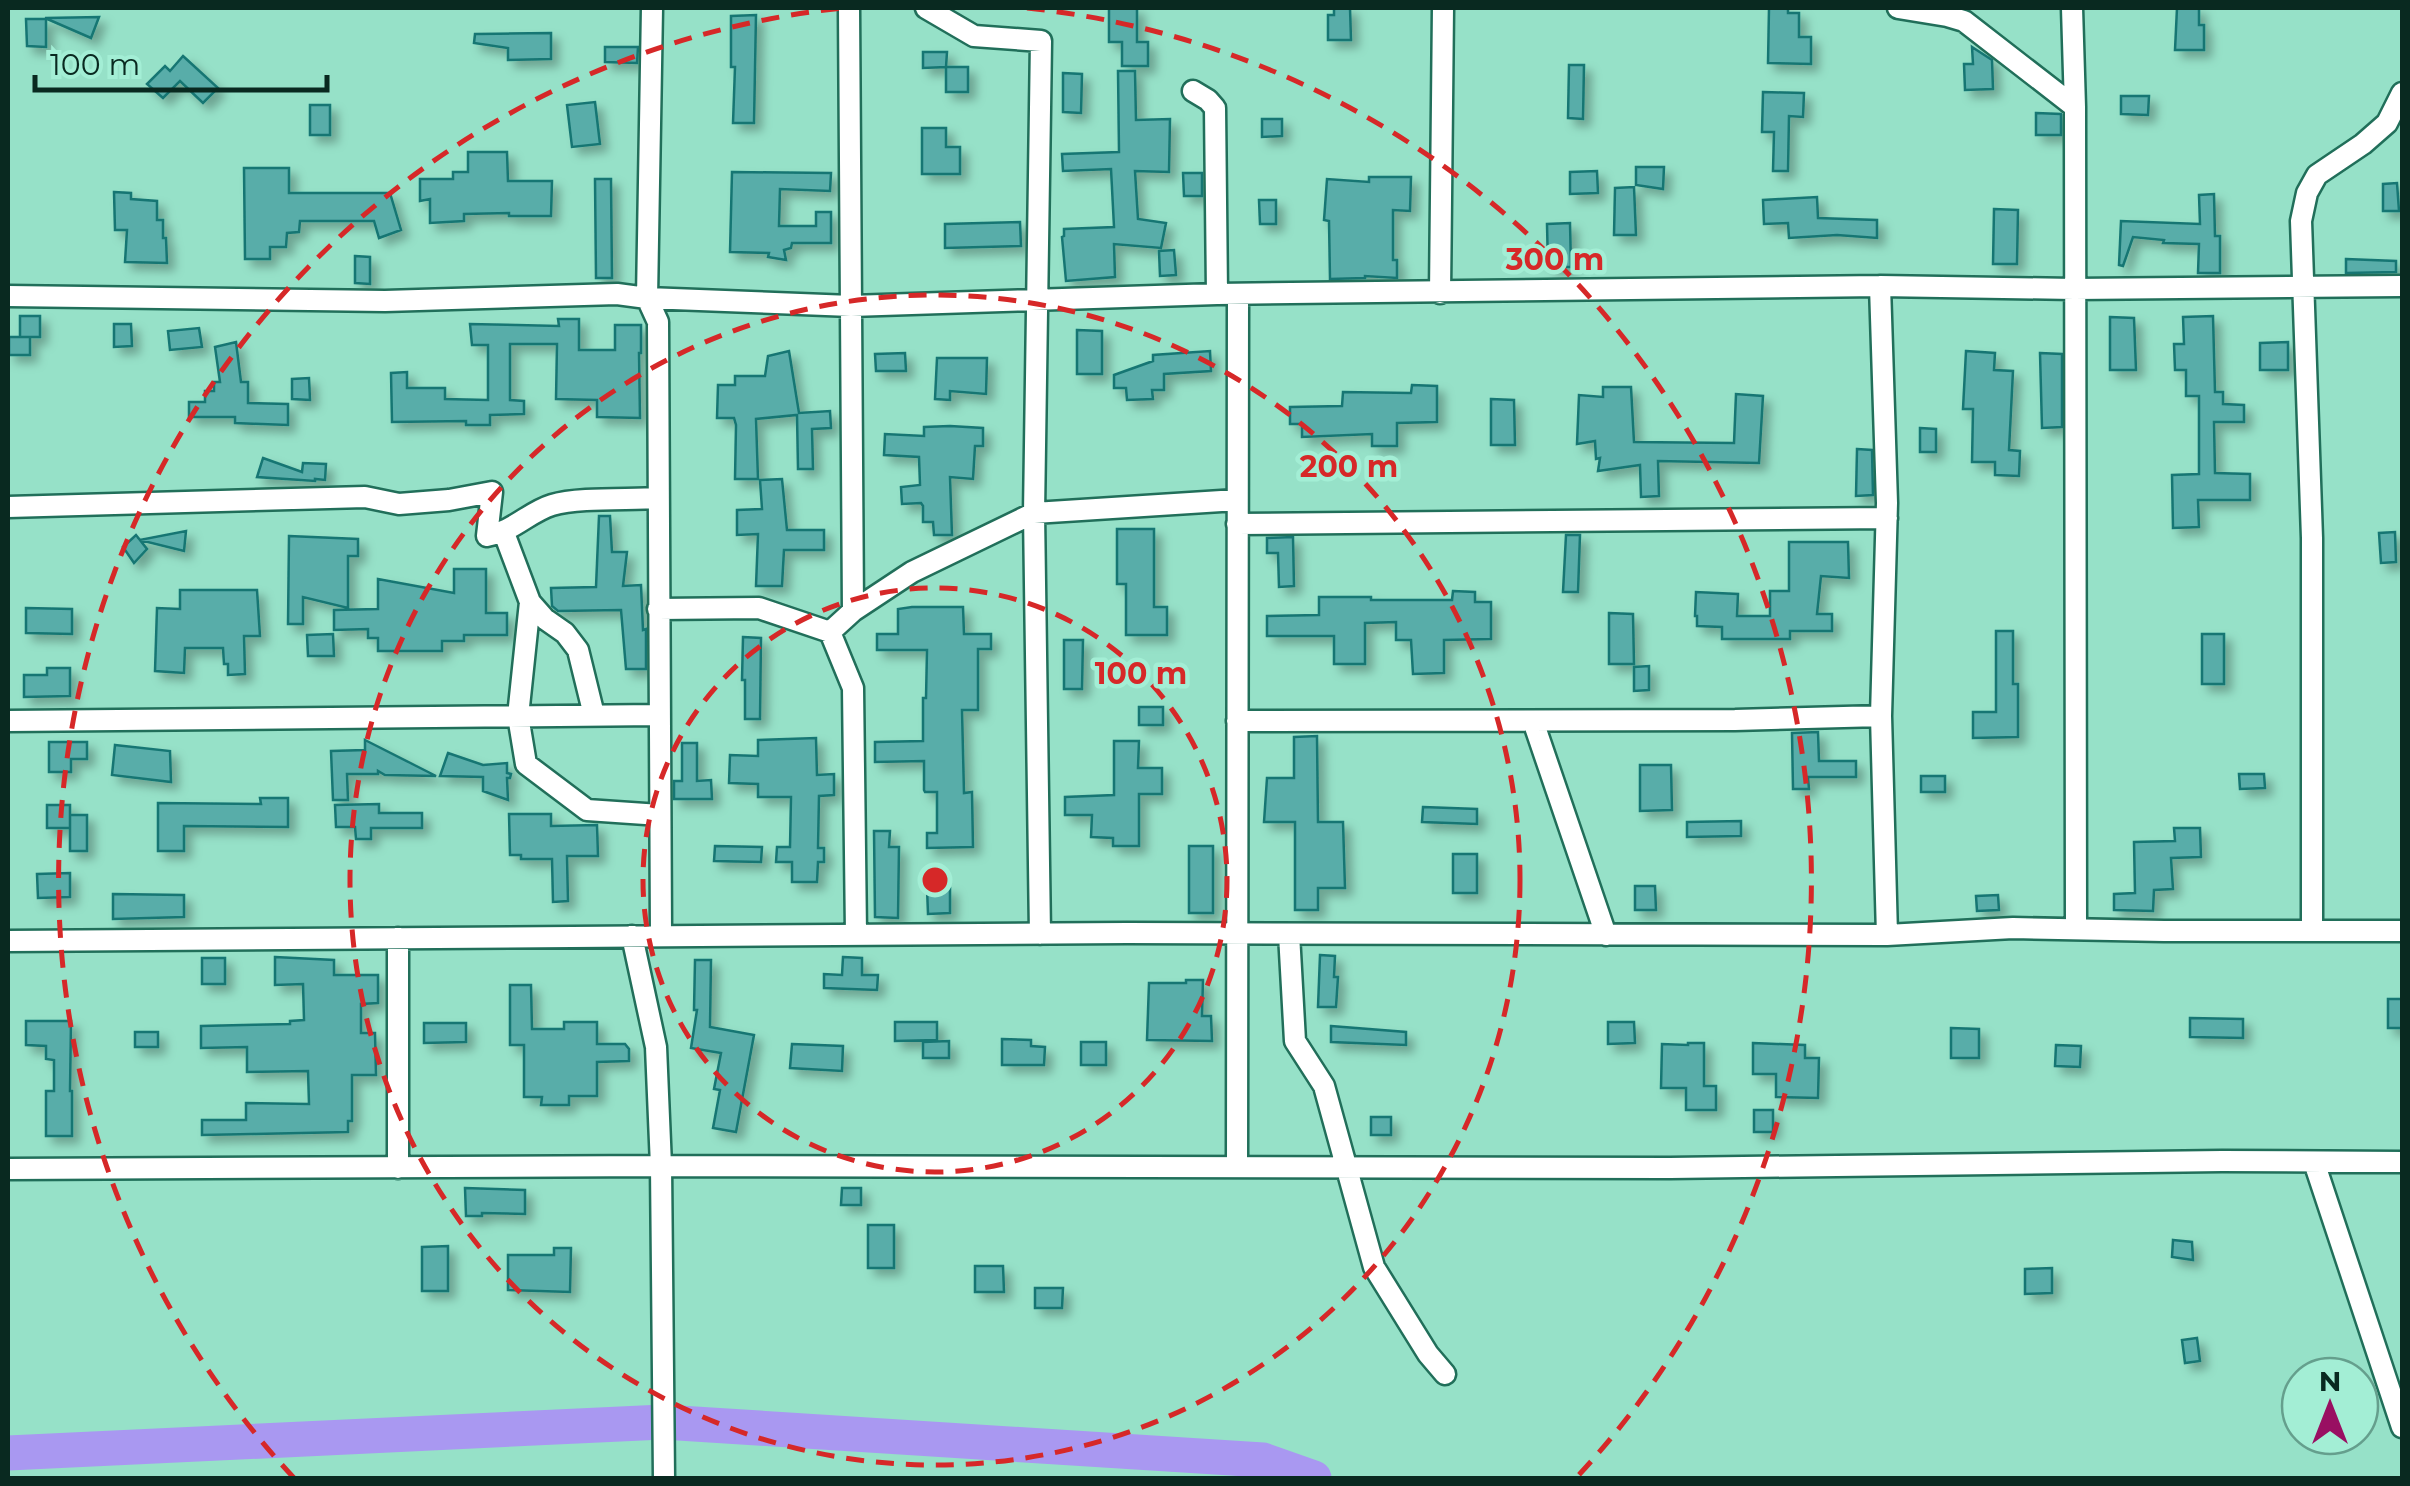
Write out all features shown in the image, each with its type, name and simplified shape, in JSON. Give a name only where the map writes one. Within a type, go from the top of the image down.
[{"type":"street","points":[[652,8],[647,298],[658,322],[661,936]]},
{"type":"street","points":[[849,8],[853,610]]},
{"type":"street","points":[[926,8],[974,36],[1041,40],[1034,512],[1040,934]]},
{"type":"street","points":[[1440,292],[1443,8]]},
{"type":"street","points":[[1898,8],[1964,22],[2075,107]]},
{"type":"street","points":[[2072,8],[2076,929]]},
{"type":"street","points":[[1193,91],[1215,108],[1237,500],[1237,1167]]},
{"type":"street","points":[[2312,931],[2312,538],[2301,221],[2307,193],[2318,176],[2388,123],[2402,93]]},
{"type":"street","points":[[8,296],[384,301],[582,293],[850,306],[1228,294],[1880,286],[2402,286]]},
{"type":"street","points":[[1880,286],[1886,518],[1881,716],[1888,935]]},
{"type":"street","points":[[8,508],[364,498],[399,504],[492,492],[487,536],[504,533],[548,506],[658,498]]},
{"type":"street","points":[[830,632],[853,610],[912,572],[1034,512],[1237,500]]},
{"type":"street","points":[[1237,524],[1886,518]]},
{"type":"street","points":[[504,533],[530,602],[545,619],[565,632],[578,650],[594,716]]},
{"type":"street","points":[[530,602],[518,716],[526,764],[587,810],[660,815]]},
{"type":"street","points":[[658,609],[759,608],[830,632],[854,688],[856,934]]},
{"type":"street","points":[[8,721],[659,715]]},
{"type":"street","points":[[1237,721],[1881,716]]},
{"type":"street","points":[[1532,721],[1606,936]]},
{"type":"street","points":[[8,941],[856,934],[1888,935],[2013,928],[2402,930]]},
{"type":"street","points":[[1288,934],[1295,1041],[1324,1086],[1374,1268],[1428,1354],[1446,1374]]},
{"type":"street","points":[[632,936],[656,1047],[664,1478]]},
{"type":"street","points":[[398,938],[398,1168]]},
{"type":"street","points":[[2314,1162],[2402,1427]]},
{"type":"street","points":[[8,1169],[1670,1168],[2402,1162]]},
{"type":"building","points":[[1109,8],[1137,8],[1137,42],[1148,42],[1148,66],[1122,66],[1122,42],[1109,42]]},
{"type":"building","points":[[1334,8],[1350,8],[1351,40],[1328,40],[1328,15],[1334,15]]},
{"type":"building","points":[[1769,8],[1788,8],[1788,13],[1799,13],[1799,37],[1811,37],[1811,64],[1768,63]]},
{"type":"building","points":[[2177,8],[2199,8],[2204,50],[2175,50]]},
{"type":"building","points":[[756,15],[754,123],[733,123],[735,67],[731,67],[731,16]]},
{"type":"building","points":[[99,17],[91,38],[45,18]]},
{"type":"building","points":[[26,19],[46,19],[46,47],[27,46]]},
{"type":"building","points":[[551,33],[551,59],[508,60],[508,48],[474,43],[475,34]]},
{"type":"building","points":[[605,47],[638,47],[637,63],[605,62]]},
{"type":"building","points":[[1972,47],[1992,60],[1993,89],[1965,90],[1964,64],[1973,64]]},
{"type":"building","points":[[923,52],[947,52],[946,67],[923,68]]},
{"type":"building","points":[[183,56],[218,88],[203,103],[180,81],[163,98],[147,84],[165,66],[170,71]]},
{"type":"building","points":[[1569,65],[1584,65],[1583,119],[1568,118]]},
{"type":"building","points":[[946,67],[968,67],[968,92],[946,92]]},
{"type":"building","points":[[1118,71],[1135,71],[1136,120],[1170,119],[1169,172],[1135,171],[1138,219],[1166,223],[1161,248],[1114,244],[1115,277],[1066,281],[1064,229],[1114,227],[1111,169],[1063,171],[1062,154],[1119,152]]},
{"type":"building","points":[[1063,73],[1082,74],[1081,113],[1063,112]]},
{"type":"building","points":[[1763,92],[1804,93],[1803,117],[1789,116],[1788,171],[1773,171],[1774,132],[1762,132]]},
{"type":"building","points":[[2121,96],[2149,96],[2148,115],[2121,114]]},
{"type":"building","points":[[595,102],[600,144],[572,147],[567,105]]},
{"type":"building","points":[[310,105],[330,105],[330,135],[310,135]]},
{"type":"building","points":[[2036,113],[2061,114],[2061,135],[2036,135]]},
{"type":"building","points":[[1262,119],[1282,119],[1282,136],[1262,137]]},
{"type":"building","points":[[922,128],[946,128],[946,147],[960,147],[960,174],[922,174]]},
{"type":"building","points":[[468,152],[507,152],[508,181],[552,181],[551,216],[464,214],[464,221],[430,223],[430,199],[420,201],[420,179],[453,179],[453,172],[468,172]]},
{"type":"building","points":[[1636,167],[1664,167],[1663,189],[1636,185]]},
{"type":"building","points":[[244,168],[289,168],[289,193],[390,193],[401,230],[379,238],[374,221],[300,221],[299,232],[287,233],[286,247],[270,247],[270,259],[245,259]]},
{"type":"building","points":[[1597,171],[1598,193],[1570,194],[1570,172]]},
{"type":"building","points":[[732,172],[831,173],[830,191],[780,189],[779,226],[816,226],[816,212],[831,212],[831,243],[792,243],[791,248],[784,250],[786,260],[768,257],[769,253],[730,252]]},
{"type":"building","points":[[1183,173],[1202,173],[1202,196],[1184,196]]},
{"type":"building","points":[[1369,177],[1411,177],[1410,211],[1393,210],[1397,278],[1330,279],[1329,221],[1324,220],[1327,179],[1369,182]]},
{"type":"building","points":[[595,179],[611,179],[612,278],[596,278]]},
{"type":"building","points":[[2397,183],[2399,211],[2383,211],[2383,184]]},
{"type":"building","points":[[1634,187],[1636,235],[1614,235],[1615,188]]},
{"type":"building","points":[[114,192],[131,193],[131,199],[157,201],[157,220],[163,220],[167,263],[125,262],[127,230],[115,230]]},
{"type":"building","points":[[2214,194],[2220,273],[2198,273],[2199,244],[2133,237],[2123,266],[2119,265],[2121,221],[2200,224],[2199,195]]},
{"type":"building","points":[[1817,197],[1818,218],[1877,220],[1877,238],[1789,238],[1788,223],[1764,224],[1763,200]]},
{"type":"building","points":[[1259,200],[1276,200],[1276,224],[1260,224]]},
{"type":"building","points":[[1994,209],[2018,210],[2017,264],[1993,264]]},
{"type":"building","points":[[1020,222],[1021,246],[945,248],[945,224]]},
{"type":"building","points":[[1570,223],[1571,267],[1548,267],[1547,224]]},
{"type":"building","points":[[1174,250],[1176,275],[1160,276],[1159,251]]},
{"type":"building","points":[[355,256],[370,257],[370,284],[355,283]]},
{"type":"building","points":[[2346,259],[2396,261],[2396,272],[2346,273]]},
{"type":"building","points":[[20,316],[40,316],[40,337],[20,337]]},
{"type":"building","points":[[2213,316],[2215,392],[2223,392],[2223,404],[2244,405],[2244,422],[2214,422],[2215,473],[2250,474],[2250,500],[2198,500],[2199,527],[2173,528],[2172,475],[2199,474],[2199,396],[2186,396],[2186,370],[2175,370],[2174,344],[2184,344],[2183,317]]},
{"type":"building","points":[[2110,317],[2134,318],[2136,370],[2110,370]]},
{"type":"building","points":[[558,319],[579,319],[579,350],[615,350],[615,325],[641,325],[640,418],[597,417],[597,400],[556,399],[557,344],[510,344],[510,400],[524,401],[524,414],[490,415],[490,425],[466,425],[466,421],[392,422],[391,373],[407,372],[407,388],[445,388],[445,399],[488,400],[488,345],[472,345],[470,324],[559,326]]},
{"type":"building","points":[[114,324],[131,324],[132,346],[114,347]]},
{"type":"building","points":[[199,328],[202,347],[170,350],[168,331]]},
{"type":"building","points":[[1077,330],[1102,331],[1102,374],[1077,374]]},
{"type":"building","points":[[9,337],[30,337],[30,355],[9,355]]},
{"type":"building","points":[[236,342],[241,382],[248,382],[248,403],[288,404],[288,425],[235,423],[235,417],[189,417],[189,402],[205,402],[205,391],[214,391],[214,382],[220,382],[215,347]]},
{"type":"building","points":[[2288,342],[2288,370],[2260,370],[2260,343]]},
{"type":"building","points":[[789,351],[799,413],[830,411],[831,428],[812,429],[813,469],[798,469],[797,415],[756,419],[758,479],[735,479],[736,425],[734,418],[717,418],[718,385],[735,385],[735,376],[765,376],[768,356]]},
{"type":"building","points":[[1210,351],[1211,371],[1164,374],[1164,390],[1152,390],[1153,399],[1127,400],[1126,388],[1114,388],[1114,375],[1153,361],[1153,355]]},
{"type":"building","points":[[1966,351],[1995,353],[1994,370],[2013,371],[2009,450],[2020,451],[2019,476],[1995,475],[1995,462],[1972,462],[1973,409],[1963,409]]},
{"type":"building","points":[[905,353],[906,371],[876,371],[875,354]]},
{"type":"building","points":[[2040,353],[2062,354],[2062,427],[2042,428]]},
{"type":"building","points":[[937,358],[987,358],[986,394],[950,391],[950,400],[935,399]]},
{"type":"building","points":[[309,378],[310,400],[292,399],[292,379]]},
{"type":"building","points":[[1412,385],[1437,386],[1437,422],[1397,423],[1397,446],[1372,446],[1372,434],[1302,437],[1302,424],[1290,424],[1290,407],[1342,406],[1343,392],[1411,393]]},
{"type":"building","points":[[1603,387],[1631,387],[1634,442],[1734,443],[1736,394],[1763,396],[1759,463],[1658,461],[1659,496],[1641,497],[1640,465],[1598,471],[1600,458],[1596,459],[1595,441],[1577,444],[1579,395],[1603,397]]},
{"type":"building","points":[[1491,399],[1514,400],[1515,445],[1491,445]]},
{"type":"building","points":[[924,427],[983,428],[983,446],[975,446],[973,479],[950,477],[952,535],[934,535],[933,522],[923,522],[921,503],[902,504],[901,487],[920,485],[919,457],[884,455],[885,434],[924,436]]},
{"type":"building","points":[[1920,428],[1936,429],[1936,452],[1920,452]]},
{"type":"building","points":[[1857,449],[1872,450],[1873,495],[1856,496]]},
{"type":"building","points":[[263,458],[302,472],[303,463],[326,464],[325,480],[257,477]]},
{"type":"building","points":[[782,479],[787,530],[824,530],[824,550],[784,550],[782,586],[756,586],[758,534],[737,535],[737,510],[762,509],[760,480]]},
{"type":"building","points":[[599,516],[610,516],[612,552],[627,552],[623,586],[641,585],[646,669],[626,669],[621,610],[558,611],[552,606],[551,588],[596,587]]},
{"type":"building","points":[[1117,529],[1154,529],[1154,607],[1167,607],[1167,635],[1126,635],[1126,584],[1117,584]]},
{"type":"building","points":[[186,531],[184,551],[140,540]]},
{"type":"building","points":[[2395,532],[2396,562],[2381,563],[2379,533]]},
{"type":"building","points":[[136,535],[147,549],[134,563],[123,547]]},
{"type":"building","points":[[1566,535],[1580,535],[1578,592],[1563,592]]},
{"type":"building","points":[[289,536],[358,539],[358,556],[348,556],[348,608],[303,597],[303,624],[288,624]]},
{"type":"building","points":[[1293,537],[1294,586],[1279,587],[1278,553],[1267,553],[1267,538]]},
{"type":"building","points":[[1789,542],[1848,542],[1849,578],[1821,576],[1817,614],[1832,614],[1832,631],[1790,631],[1790,639],[1722,639],[1722,627],[1697,626],[1696,592],[1738,594],[1737,616],[1770,616],[1770,591],[1789,591]]},
{"type":"building","points":[[454,569],[486,569],[486,613],[507,613],[507,635],[464,635],[464,641],[442,641],[442,651],[378,651],[378,638],[368,638],[368,629],[334,630],[334,610],[378,609],[378,579],[454,593]]},
{"type":"building","points":[[180,590],[257,590],[260,636],[244,636],[245,674],[228,675],[223,648],[185,648],[184,673],[155,671],[157,608],[180,609]]},
{"type":"building","points":[[1453,591],[1475,592],[1475,602],[1491,602],[1491,639],[1444,640],[1444,673],[1413,674],[1411,640],[1396,640],[1396,622],[1365,623],[1365,664],[1334,664],[1334,636],[1267,636],[1267,616],[1319,615],[1319,597],[1452,600]]},
{"type":"building","points":[[963,607],[964,634],[991,634],[991,649],[978,649],[978,710],[962,710],[964,793],[972,792],[973,847],[927,848],[927,833],[937,833],[937,792],[924,790],[924,761],[875,762],[875,742],[923,741],[927,650],[877,650],[877,634],[898,634],[898,609]]},
{"type":"building","points":[[26,608],[72,609],[72,634],[26,633]]},
{"type":"building","points":[[1609,613],[1633,614],[1634,664],[1609,664]]},
{"type":"building","points":[[1996,631],[2013,631],[2018,737],[1973,738],[1973,712],[1996,712]]},
{"type":"building","points":[[333,634],[334,656],[308,656],[307,635]]},
{"type":"building","points":[[2202,634],[2224,634],[2224,684],[2202,684]]},
{"type":"building","points":[[743,637],[761,638],[760,719],[745,719]]},
{"type":"building","points":[[1064,640],[1083,640],[1082,689],[1064,689]]},
{"type":"building","points":[[1649,666],[1649,690],[1634,691],[1634,667]]},
{"type":"building","points":[[47,668],[70,668],[70,696],[24,697],[24,675],[47,675]]},
{"type":"building","points":[[1139,707],[1163,707],[1163,725],[1139,725]]},
{"type":"building","points":[[1818,732],[1819,761],[1856,761],[1856,777],[1808,777],[1809,789],[1793,789],[1792,733]]},
{"type":"building","points":[[1317,736],[1318,822],[1343,822],[1345,888],[1318,888],[1318,910],[1295,910],[1295,822],[1264,822],[1267,778],[1294,778],[1294,737]]},
{"type":"building","points":[[816,738],[817,775],[834,774],[834,795],[819,796],[818,848],[824,848],[824,862],[818,862],[817,882],[792,882],[792,862],[776,862],[777,847],[790,847],[791,797],[758,797],[758,784],[729,783],[730,755],[758,756],[758,740]]},
{"type":"building","points":[[365,740],[436,776],[385,775],[378,771],[347,774],[348,800],[333,800],[331,751],[365,750]]},
{"type":"building","points":[[1114,741],[1139,741],[1138,768],[1162,768],[1162,794],[1139,794],[1139,846],[1113,846],[1113,838],[1091,837],[1092,815],[1065,815],[1065,797],[1114,795]]},
{"type":"building","points":[[49,742],[87,742],[87,759],[71,759],[71,772],[49,772]]},
{"type":"building","points":[[682,743],[697,743],[697,781],[711,780],[712,799],[674,799],[674,781],[682,781]]},
{"type":"building","points":[[115,745],[170,751],[171,782],[112,775]]},
{"type":"building","points":[[448,753],[483,765],[507,763],[507,773],[511,774],[507,778],[508,800],[483,791],[483,777],[440,776]]},
{"type":"building","points":[[1640,765],[1671,765],[1672,810],[1640,811]]},
{"type":"building","points":[[2239,774],[2264,774],[2265,788],[2240,789]]},
{"type":"building","points":[[1921,776],[1945,776],[1945,792],[1921,792]]},
{"type":"building","points":[[260,798],[288,798],[288,827],[184,826],[184,851],[158,851],[158,803],[261,804]]},
{"type":"building","points":[[379,804],[379,813],[422,813],[422,828],[371,828],[371,839],[356,839],[355,827],[336,827],[335,805]]},
{"type":"building","points":[[47,805],[70,805],[70,828],[47,828]]},
{"type":"building","points":[[1423,807],[1477,809],[1477,824],[1422,822]]},
{"type":"building","points":[[509,814],[551,814],[551,826],[597,825],[598,856],[567,856],[568,901],[553,902],[552,859],[510,855]]},
{"type":"building","points":[[70,815],[87,815],[87,851],[70,851]]},
{"type":"building","points":[[1741,821],[1741,836],[1687,837],[1687,822]]},
{"type":"building","points":[[2174,828],[2200,828],[2201,857],[2171,858],[2173,889],[2154,890],[2153,911],[2114,910],[2114,894],[2135,893],[2134,842],[2175,841]]},
{"type":"building","points":[[874,831],[890,831],[889,847],[899,847],[898,918],[875,917]]},
{"type":"building","points":[[715,846],[762,847],[761,862],[714,861]]},
{"type":"building","points":[[1189,846],[1213,846],[1213,913],[1189,913]]},
{"type":"building","points":[[1453,854],[1477,854],[1477,893],[1453,893]]},
{"type":"building","points":[[70,873],[70,897],[38,898],[37,874]]},
{"type":"building","points":[[1635,886],[1655,886],[1656,910],[1635,910]]},
{"type":"building","points":[[927,888],[950,888],[950,913],[928,914]]},
{"type":"building","points":[[113,894],[184,895],[184,917],[113,919]]},
{"type":"building","points":[[1998,895],[1999,910],[1977,911],[1976,896]]},
{"type":"building","points":[[1320,955],[1335,956],[1336,1007],[1318,1007]]},
{"type":"building","points":[[275,957],[334,960],[334,975],[378,975],[378,1003],[361,1004],[361,1033],[375,1033],[376,1075],[352,1075],[352,1121],[348,1121],[348,1132],[202,1135],[202,1120],[246,1120],[246,1103],[309,1104],[308,1071],[247,1072],[247,1047],[201,1048],[201,1026],[290,1024],[304,1020],[303,984],[275,985]]},
{"type":"building","points":[[843,957],[862,958],[862,975],[878,975],[877,990],[824,988],[824,974],[842,975]]},
{"type":"building","points":[[202,958],[225,958],[225,984],[202,984]]},
{"type":"building","points":[[695,960],[711,960],[710,1027],[754,1035],[736,1132],[713,1128],[720,1090],[714,1089],[721,1053],[691,1048],[697,1010]]},
{"type":"building","points":[[1203,980],[1202,1016],[1211,1016],[1212,1041],[1147,1040],[1149,983]]},
{"type":"building","points":[[510,985],[531,985],[532,1029],[564,1029],[564,1022],[597,1022],[597,1044],[625,1044],[629,1061],[597,1062],[597,1096],[569,1096],[569,1105],[541,1105],[542,1097],[524,1097],[524,1045],[510,1045]]},
{"type":"building","points":[[2388,999],[2402,999],[2402,1028],[2388,1028]]},
{"type":"building","points":[[2190,1018],[2243,1019],[2243,1038],[2190,1037]]},
{"type":"building","points":[[26,1021],[71,1021],[72,1136],[46,1136],[46,1091],[54,1091],[54,1060],[46,1059],[46,1046],[26,1045]]},
{"type":"building","points":[[895,1022],[937,1022],[937,1040],[895,1041]]},
{"type":"building","points":[[1608,1022],[1634,1022],[1635,1043],[1608,1044]]},
{"type":"building","points":[[424,1023],[466,1023],[466,1042],[424,1043]]},
{"type":"building","points":[[1331,1026],[1406,1032],[1406,1045],[1331,1042]]},
{"type":"building","points":[[1951,1028],[1979,1029],[1979,1058],[1951,1058]]},
{"type":"building","points":[[135,1032],[158,1032],[158,1047],[135,1047]]},
{"type":"building","points":[[1002,1039],[1031,1040],[1031,1046],[1045,1047],[1044,1065],[1002,1065]]},
{"type":"building","points":[[949,1041],[949,1058],[923,1058],[923,1042]]},
{"type":"building","points":[[1081,1042],[1106,1042],[1106,1065],[1081,1065]]},
{"type":"building","points":[[1704,1043],[1704,1086],[1716,1086],[1716,1110],[1686,1110],[1686,1088],[1661,1088],[1662,1044]]},
{"type":"building","points":[[1753,1043],[1805,1045],[1805,1058],[1819,1058],[1818,1098],[1776,1097],[1776,1074],[1753,1074]]},
{"type":"building","points":[[792,1044],[843,1046],[842,1071],[790,1068]]},
{"type":"building","points":[[2056,1045],[2081,1046],[2080,1067],[2055,1066]]},
{"type":"building","points":[[1754,1110],[1773,1110],[1773,1132],[1754,1132]]},
{"type":"building","points":[[1371,1117],[1391,1117],[1391,1135],[1371,1135]]},
{"type":"building","points":[[465,1188],[525,1190],[525,1214],[466,1216]]},
{"type":"building","points":[[842,1188],[861,1188],[861,1205],[841,1205]]},
{"type":"building","points":[[868,1225],[894,1225],[894,1268],[868,1268]]},
{"type":"building","points":[[2173,1240],[2192,1242],[2193,1260],[2172,1257]]},
{"type":"building","points":[[448,1246],[448,1291],[422,1291],[422,1247]]},
{"type":"building","points":[[554,1248],[571,1248],[570,1292],[508,1290],[508,1255],[554,1255]]},
{"type":"building","points":[[975,1266],[1003,1266],[1004,1292],[975,1292]]},
{"type":"building","points":[[2052,1268],[2052,1293],[2025,1294],[2025,1269]]},
{"type":"building","points":[[1035,1288],[1063,1288],[1062,1308],[1035,1308]]},
{"type":"building","points":[[2197,1338],[2200,1361],[2185,1363],[2182,1340]]},
{"type":"waterway","points":[[8,1453],[663,1422],[1263,1460],[1314,1478]]}]
